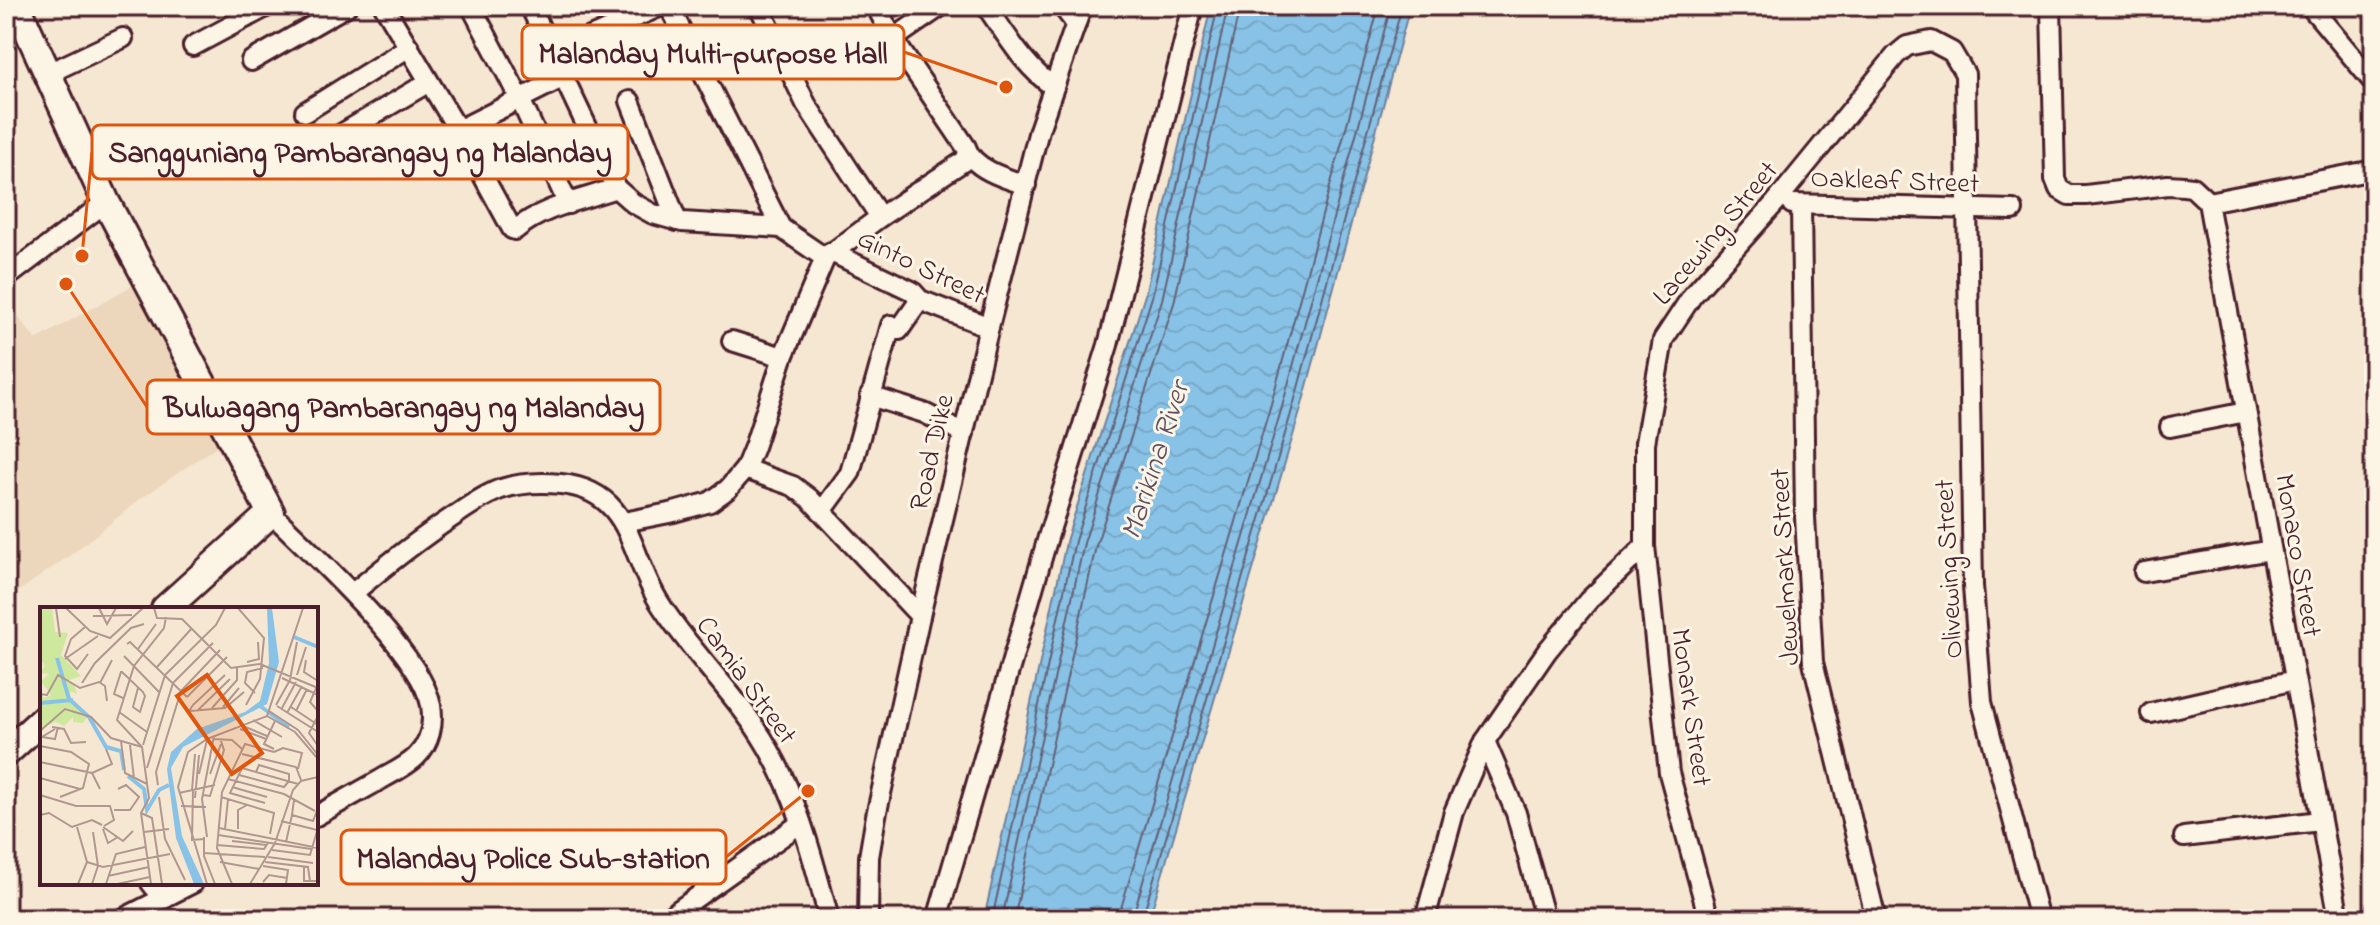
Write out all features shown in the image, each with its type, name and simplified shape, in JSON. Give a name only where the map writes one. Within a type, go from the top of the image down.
[{"type":"street","points":[[17,6],[106,202],[271,513],[353,593],[397,646],[421,681],[431,705],[429,738],[416,757],[318,815]]},
{"type":"street","points":[[193,46],[268,6]]},
{"type":"street","points":[[251,61],[347,6]]},
{"type":"street","points":[[384,6],[514,230],[548,210],[616,188]]},
{"type":"street","points":[[471,6],[520,99],[568,204]]},
{"type":"street","points":[[530,6],[616,188],[633,203],[653,214],[677,221],[781,228],[669,6]]},
{"type":"street","points":[[554,53],[661,6]]},
{"type":"street","points":[[759,6],[806,104],[880,217]]},
{"type":"street","points":[[876,6],[893,39],[966,147],[968,155],[997,176],[1026,185]]},
{"type":"street","points":[[893,39],[941,6]]},
{"type":"street","points":[[986,6],[1037,74],[1054,87]]},
{"type":"street","points":[[1062,6],[1079,15]]},
{"type":"street","points":[[937,919],[1048,537],[1108,345],[1193,6]]},
{"type":"street","points":[[2051,6],[2055,179],[2059,189],[2069,195],[2168,185],[2192,187],[2208,202],[2374,170]]},
{"type":"street","points":[[2310,6],[2374,83]]},
{"type":"street","name":"Road Dike","points":[[868,919],[869,857],[876,816],[920,616],[1039,130],[1079,15]]},
{"type":"street","points":[[47,74],[123,38]]},
{"type":"street","name":"Lacewing Street","points":[[1645,546],[1645,443],[1663,340],[1692,296],[1775,203],[1896,55],[1907,46],[1931,41],[1952,52],[1965,74],[1966,210]]},
{"type":"street","points":[[305,112],[409,47]]},
{"type":"street","points":[[458,130],[564,77]]},
{"type":"street","points":[[321,146],[429,82]]},
{"type":"street","points":[[630,101],[677,221]]},
{"type":"street","points":[[353,593],[427,534],[485,496],[511,486],[551,483],[576,486],[607,503],[624,522],[710,502],[728,489],[745,469],[783,357],[828,255],[964,161],[968,155]]},
{"type":"street","points":[[6,278],[106,202]]},
{"type":"street","name":"Monaco Street","points":[[2208,202],[2339,919]]},
{"type":"street","name":"Oakleaf Street","points":[[1775,203],[2013,210]]},
{"type":"street","name":"Jewelmark Street","points":[[1801,205],[1805,517],[1813,662],[1876,919]]},
{"type":"street","name":"Olivewing Street","points":[[1966,210],[1973,586],[1982,702],[2039,919]]},
{"type":"street","name":"Ginto Street","points":[[781,228],[828,255],[912,291],[920,300],[989,327]]},
{"type":"street","points":[[823,510],[850,473],[891,325],[899,330],[920,300]]},
{"type":"street","points":[[732,341],[783,357]]},
{"type":"street","points":[[870,396],[924,413],[964,433]]},
{"type":"street","points":[[2170,427],[2246,412]]},
{"type":"street","points":[[745,469],[793,486],[823,510],[920,616]]},
{"type":"street","points":[[167,607],[271,513]]},
{"type":"street","name":"Camia Street","points":[[624,522],[657,600],[758,731],[780,773],[801,823],[829,919]]},
{"type":"street","points":[[1425,919],[1454,812],[1485,741],[1571,621],[1645,546]]},
{"type":"street","name":"Monark Street","points":[[1645,546],[1669,773],[1709,919]]},
{"type":"street","points":[[2144,572],[2271,550]]},
{"type":"street","points":[[2151,713],[2295,680]]},
{"type":"street","points":[[6,753],[40,722]]},
{"type":"street","points":[[1485,741],[1516,813],[1545,919]]},
{"type":"street","points":[[2184,837],[2320,821]]},
{"type":"street","points":[[666,919],[801,823]]},
{"type":"street","points":[[153,885],[164,899]]},
{"type":"street","points":[[122,919],[189,885]]},
{"type":"shaded area","points":[[137,283],[218,445],[6,600],[6,301],[36,340]]},
{"type":"water","name":"Marikina River","points":[[1211,6],[1410,6],[1300,412],[1149,919],[984,919],[1067,538],[1145,295]]},
{"type":"place","name":"Malanday Multi-purpose Hall","points":[[1006,87]]},
{"type":"place","name":"Sangguniang Pambarangay ng Malanday","points":[[82,256]]},
{"type":"place","name":"Bulwagang Pambarangay ng Malanday","points":[[66,284]]},
{"type":"place","name":"Malanday Police Sub-station","points":[[808,791]]}]
